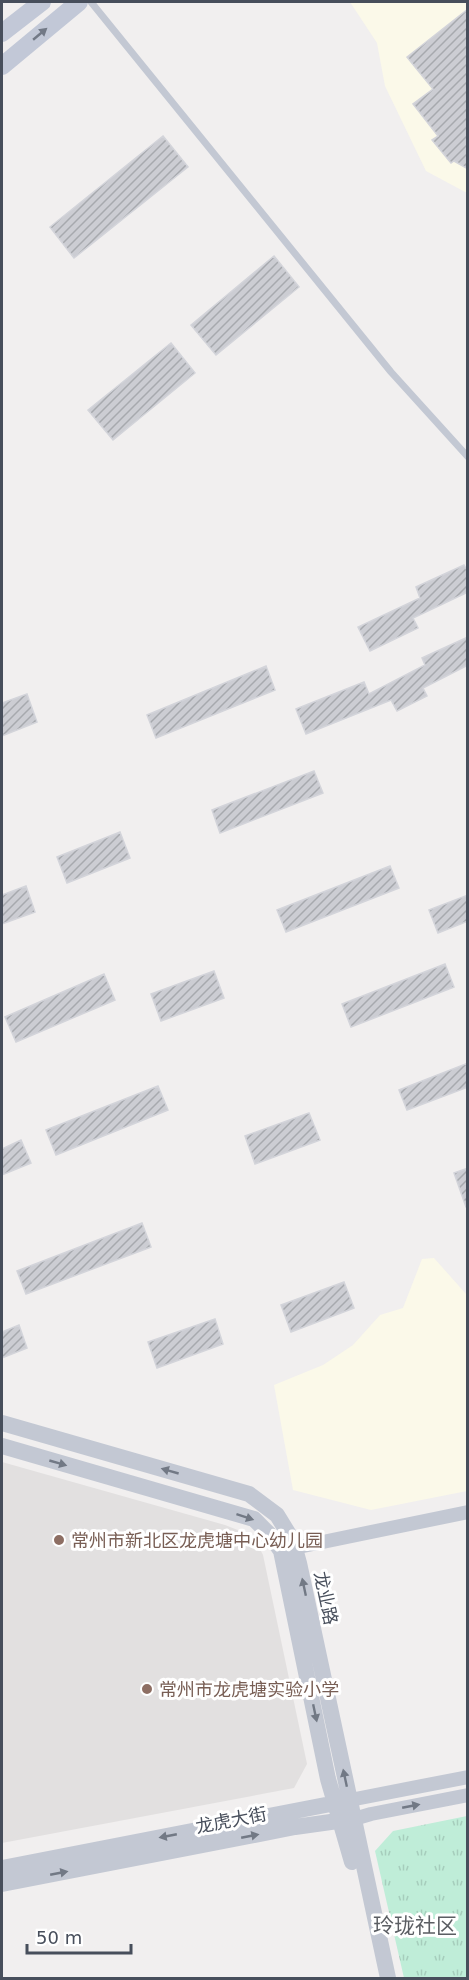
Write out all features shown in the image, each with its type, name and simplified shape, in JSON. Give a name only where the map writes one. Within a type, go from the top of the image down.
[{"type":"main road","points":[[2,33],[42,2]]},
{"type":"main road","points":[[2,66],[79,2]]},
{"type":"street","name":"龙业路","points":[[2,1423],[249,1494],[277,1515],[293,1541],[288,1549]]},
{"type":"street","name":"龙业路","points":[[2,1446],[254,1519],[288,1549],[347,1820],[388,1978]]},
{"type":"street","points":[[288,1549],[468,1512]]},
{"type":"street","name":"龙虎大街","points":[[2,1868],[468,1777]]},
{"type":"street","name":"龙虎大街","points":[[2,1884],[295,1827],[347,1820],[468,1795]]},
{"type":"street","name":"龙业路","points":[[347,1820],[348,1844],[377,1978]]},
{"type":"lane","points":[[91,2],[391,372],[468,457]]},
{"type":"shaded area","points":[[350,2],[467,2],[467,193],[426,171],[385,86],[377,43]]},
{"type":"shaded area","points":[[434,1258],[467,1295],[467,1491],[371,1510],[293,1490],[274,1385],[323,1365],[353,1345],[380,1315],[403,1308],[422,1259]]},
{"type":"shaded area","name":"常州市龙虎塘实验小学","points":[[2,1462],[225,1525],[253,1536],[263,1555],[307,1764],[294,1788],[2,1843]]},
{"type":"green space","points":[[467,1816],[467,1978],[404,1978],[375,1851],[393,1831]]},
{"type":"building","points":[[468,9],[468,169],[454,161],[451,163],[432,140],[438,136],[413,104],[433,89],[407,57]]},
{"type":"building","points":[[163,136],[188,167],[74,258],[50,227]]},
{"type":"building","points":[[274,256],[299,287],[216,355],[191,325]]},
{"type":"building","points":[[171,343],[195,373],[113,440],[88,410]]},
{"type":"building","points":[[464,565],[468,572],[468,592],[413,618],[418,628],[370,651],[358,627],[420,598],[416,587]]},
{"type":"building","points":[[468,637],[468,665],[423,688],[427,696],[397,711],[391,700],[306,734],[296,709],[364,682],[369,694],[425,665],[422,658]]},
{"type":"building","points":[[266,666],[275,690],[156,738],[147,715]]},
{"type":"building","points":[[27,694],[37,722],[2,736],[2,703]]},
{"type":"building","points":[[314,771],[323,793],[220,833],[212,810]]},
{"type":"building","points":[[120,832],[130,858],[67,883],[57,857]]},
{"type":"building","points":[[390,866],[399,888],[286,932],[277,910]]},
{"type":"building","points":[[26,886],[35,912],[2,924],[2,895]]},
{"type":"building","points":[[468,895],[468,921],[438,933],[429,910]]},
{"type":"building","points":[[445,964],[454,987],[351,1027],[342,1004]]},
{"type":"building","points":[[214,971],[224,998],[161,1021],[151,994]]},
{"type":"building","points":[[104,974],[115,1000],[16,1042],[5,1017]]},
{"type":"building","points":[[468,1063],[468,1087],[407,1110],[399,1090]]},
{"type":"building","points":[[158,1086],[168,1110],[56,1155],[46,1130]]},
{"type":"building","points":[[309,1113],[320,1140],[255,1164],[245,1136]]},
{"type":"building","points":[[21,1140],[31,1163],[2,1175],[2,1149]]},
{"type":"building","points":[[468,1168],[468,1207],[466,1207],[454,1173]]},
{"type":"building","points":[[142,1223],[151,1247],[26,1294],[17,1271]]},
{"type":"building","points":[[344,1282],[354,1308],[291,1332],[281,1305]]},
{"type":"building","points":[[215,1319],[223,1344],[157,1368],[148,1342]]},
{"type":"building","points":[[19,1325],[27,1348],[2,1358],[2,1332]]},
{"type":"place","name":"常州市新北区龙虎塘中心幼儿园","points":[[59,1540]]},
{"type":"place","name":"常州市龙虎塘实验小学","points":[[147,1689]]},
{"type":"district","name":"玲珑社区","points":[[415,1926]]}]
